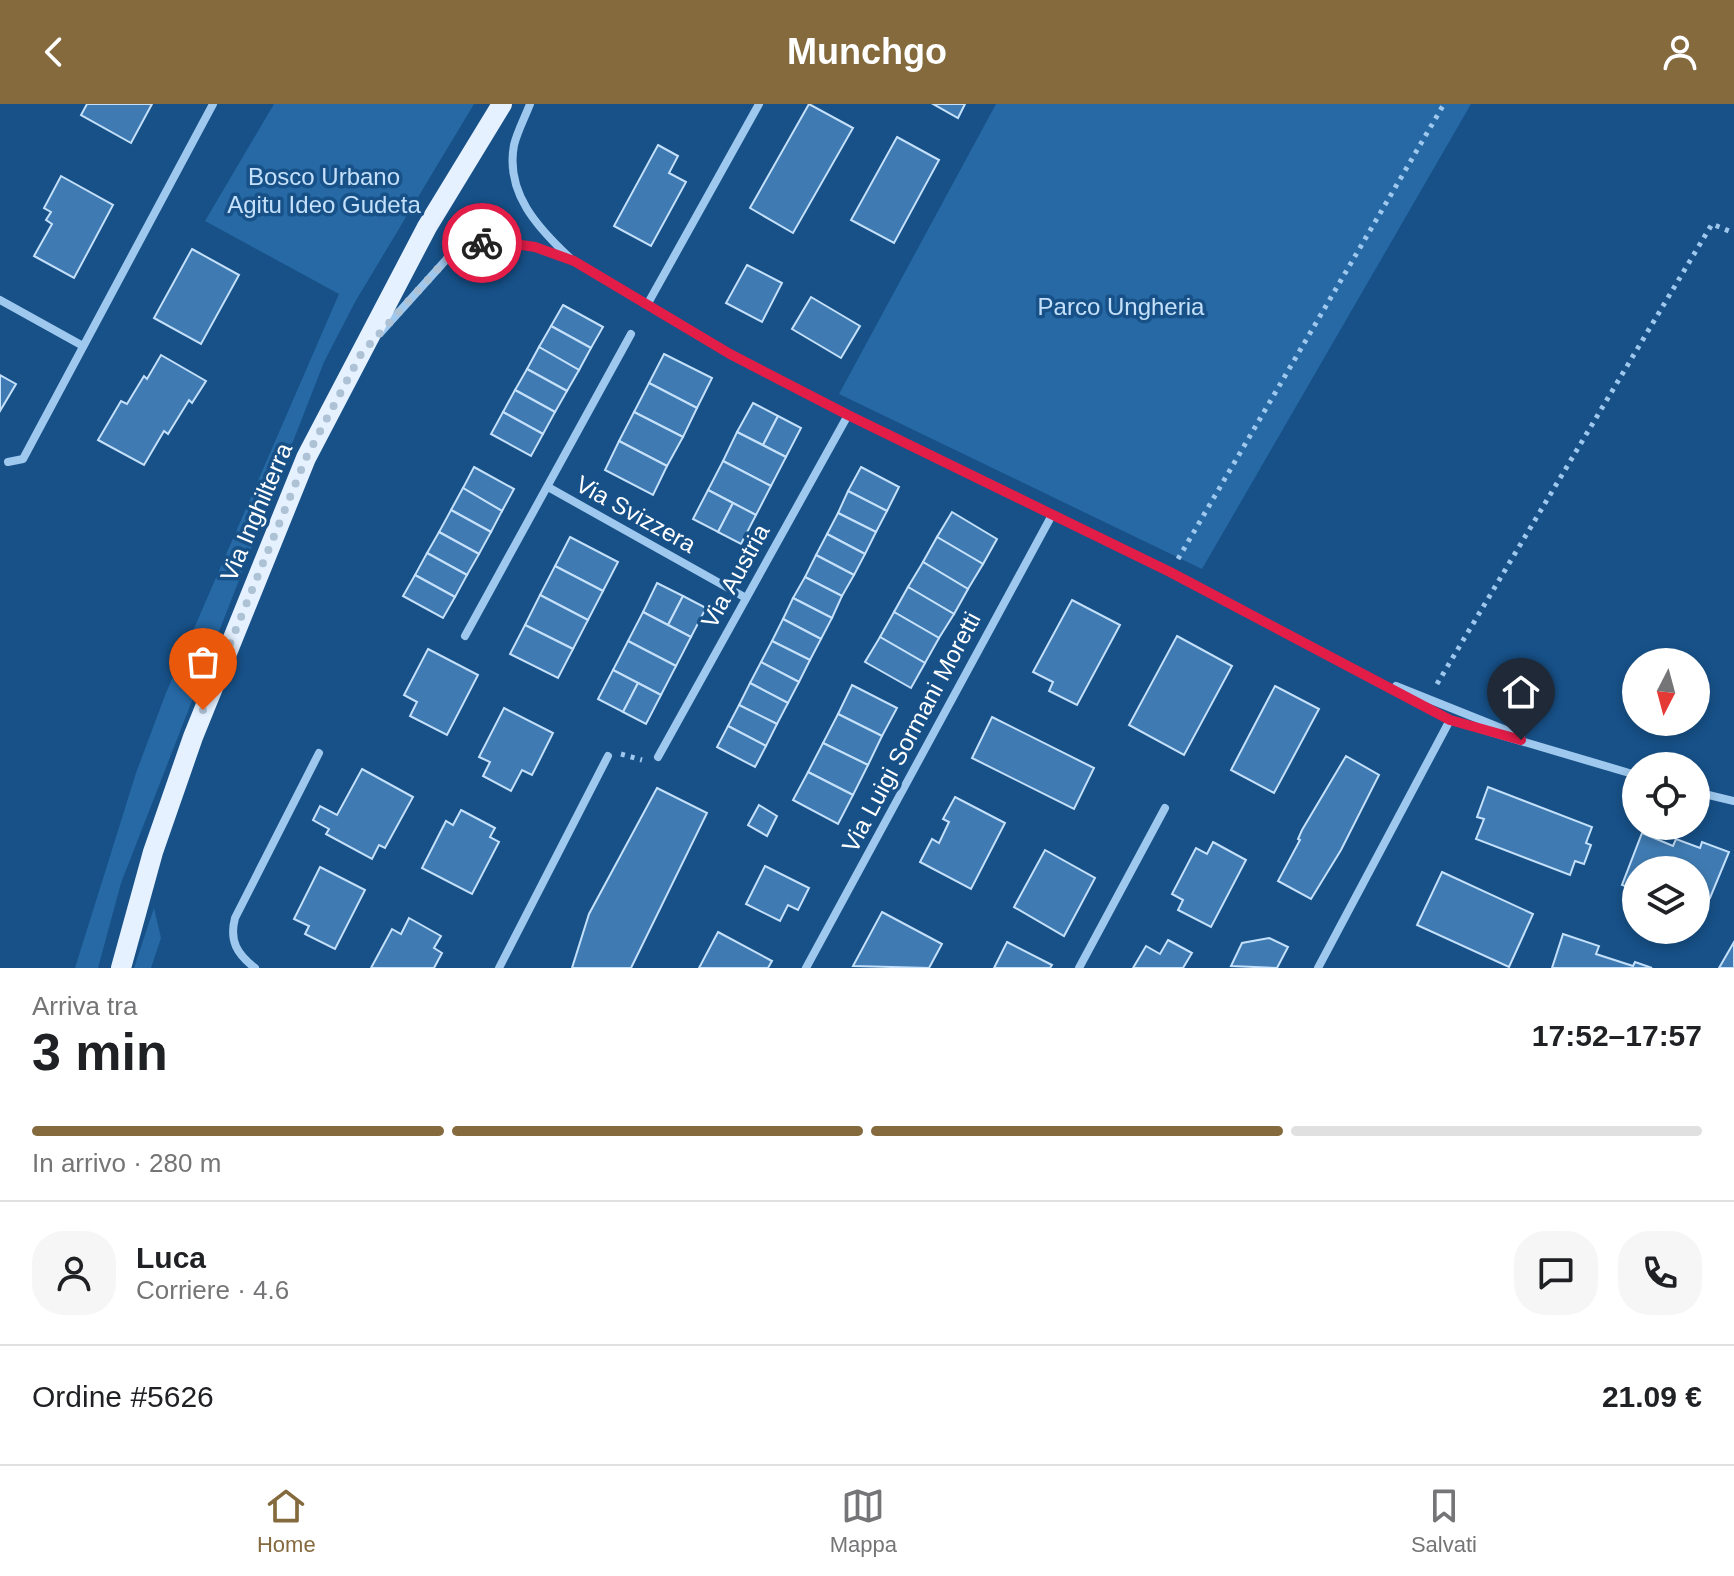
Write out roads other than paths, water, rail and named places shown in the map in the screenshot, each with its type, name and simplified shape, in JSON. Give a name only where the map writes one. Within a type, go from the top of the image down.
[{"type":"main road","name":"Via Inghilterra","points":[[121,968],[153,852],[193,737],[306,458],[427,227],[502,104]]},
{"type":"street","points":[[8,462],[23,459],[213,104]]},
{"type":"street","points":[[530,104],[514,145],[514,173],[520,200],[540,230],[574,261],[730,354],[1170,572],[1450,720],[1622,771]]},
{"type":"street","points":[[647,305],[759,104]]},
{"type":"street","points":[[361,354],[454,251],[495,241],[535,247],[574,261]]},
{"type":"street","points":[[0,300],[83,346]]},
{"type":"street","name":"Via Svizzera","points":[[465,636],[631,334]]},
{"type":"street","name":"Via Austria","points":[[658,757],[848,415]]},
{"type":"street","name":"Via Svizzera","points":[[548,487],[746,598]]},
{"type":"street","name":"Via Luigi Sormani Moretti","points":[[806,968],[1052,515]]},
{"type":"street","points":[[1377,679],[1549,748]]},
{"type":"street","points":[[1318,968],[1450,720]]},
{"type":"street","points":[[255,968],[237,951],[233,942],[235,918],[319,753]]},
{"type":"street","points":[[499,968],[608,756]]},
{"type":"street","points":[[1710,795],[1734,801]]},
{"type":"street","points":[[1079,968],[1165,808]]},
{"type":"park label","name":"Bosco Urbano Agitu Ideo Gudeta","points":[[324,190]]},
{"type":"park label","name":"Parco Ungheria","points":[[1121,306]]}]
